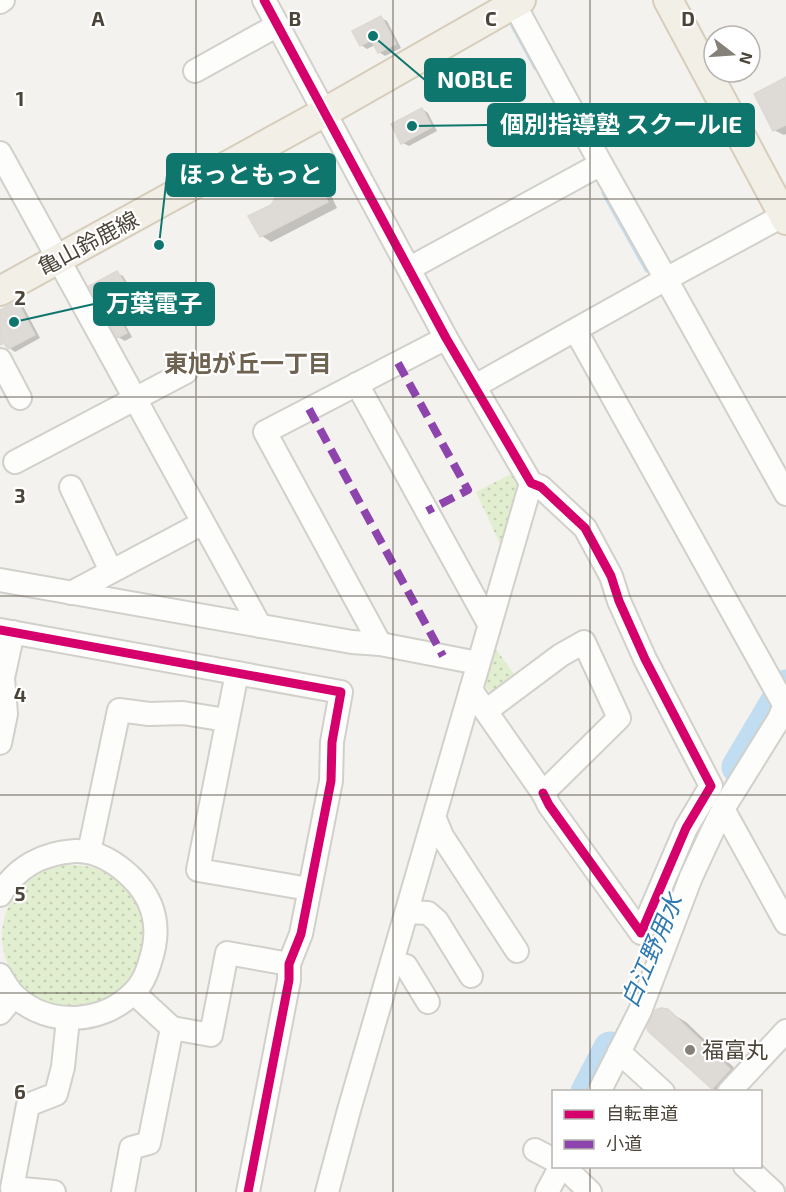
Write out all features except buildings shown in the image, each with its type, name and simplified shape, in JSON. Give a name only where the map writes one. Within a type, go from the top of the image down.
[{"type":"main road","points":[[668,0],[785,216]]},
{"type":"main road","name":"亀山鈴鹿線","points":[[0,291],[325,112],[516,2]]},
{"type":"street","points":[[264,0],[446,338],[531,483],[541,487],[585,528],[611,576],[619,601],[645,659],[711,786],[686,828],[643,941],[471,690]]},
{"type":"street","points":[[516,2],[601,164],[786,494]]},
{"type":"street","points":[[195,71],[278,25]]},
{"type":"street","points":[[0,153],[260,627]]},
{"type":"street","points":[[410,268],[601,164]]},
{"type":"street","points":[[475,386],[666,279],[785,216]]},
{"type":"street","points":[[576,331],[783,701],[779,719],[723,809],[691,877],[640,1011],[600,1090]]},
{"type":"street","points":[[380,644],[266,432],[446,338]]},
{"type":"street","points":[[0,360],[20,398]]},
{"type":"street","points":[[15,462],[186,372]]},
{"type":"street","points":[[357,384],[489,624]]},
{"type":"street","points":[[327,1192],[531,483]]},
{"type":"street","points":[[71,487],[111,572]]},
{"type":"street","points":[[71,593],[203,523]]},
{"type":"street","points":[[0,580],[260,627],[352,642],[380,644],[478,663]]},
{"type":"street","points":[[0,743],[6,714],[3,678],[6,631],[341,692],[332,742],[331,781],[301,934],[289,964],[289,980],[248,1192]]},
{"type":"street","points":[[486,711],[561,655],[584,642],[619,718],[543,793]]},
{"type":"street","points":[[237,673],[198,870],[309,888]]},
{"type":"street","points":[[89,852],[119,710],[149,714],[183,713],[226,720]]},
{"type":"street","points":[[723,809],[786,923]]},
{"type":"street","points":[[435,819],[442,836],[517,951]]},
{"type":"street","points":[[0,895],[7,868],[28,865],[46,857],[69,852],[89,852],[108,860],[137,882],[152,906],[157,926],[153,954],[142,982],[134,993],[103,1012],[79,1018],[68,1018],[55,1017],[30,1007],[7,1005],[0,975]]},
{"type":"street","points":[[407,912],[428,913],[437,921],[471,976]]},
{"type":"street","points":[[134,993],[172,1028],[211,1035],[227,953],[289,964]]},
{"type":"street","points":[[393,963],[406,966],[428,1002]]},
{"type":"street","points":[[54,1192],[12,1188],[28,1105],[56,1094],[63,1067],[68,1018]]},
{"type":"street","points":[[123,1192],[131,1148],[149,1143],[172,1028]]},
{"type":"street","points":[[731,1090],[786,1031]]},
{"type":"street","points":[[619,1052],[661,1090]]},
{"type":"street","points":[[547,1192],[561,1168]]},
{"type":"street","points":[[563,1168],[590,1192]]},
{"type":"street","points":[[748,1168],[777,1187]]},
{"type":"green space","points":[[511,474],[519,488],[500,544],[476,492]]},
{"type":"green space","points":[[495,648],[517,678],[494,696],[482,683]]},
{"type":"green space","points":[[73,865],[100,871],[123,886],[138,909],[144,936],[138,963],[123,986],[100,1001],[73,1007],[46,1001],[23,986],[8,963],[2,936],[8,909],[23,886],[46,871]]},
{"type":"waterway","name":"白江野用水","points":[[512,24],[536,68]]},
{"type":"waterway","name":"白江野用水","points":[[604,193],[647,270]]},
{"type":"waterway","name":"白江野用水","points":[[738,767],[786,686]]},
{"type":"waterway","name":"白江野用水","points":[[588,1090],[610,1048]]},
{"type":"marked path","points":[[398,363],[468,490],[427,511]]},
{"type":"marked path","points":[[309,409],[443,656]]},
{"type":"marked path","points":[[644,948],[662,956]]},
{"type":"cycle path","points":[[264,0],[446,338],[531,483],[541,487],[585,528],[611,576],[619,601],[645,659],[711,786],[686,828],[641,933],[549,805],[543,793]]},
{"type":"cycle path","points":[[0,630],[341,692],[332,742],[331,781],[301,934],[289,964],[289,980],[248,1192]]},
{"type":"place","name":"NOBLE","points":[[373,36]]},
{"type":"place","name":"個別指導塾 スクールIE","points":[[412,126]]},
{"type":"place","name":"ほっともっと","points":[[159,245]]},
{"type":"place","name":"万葉電子","points":[[14,322]]},
{"type":"place","name":"福富丸","points":[[690,1050]]},
{"type":"district","name":"東旭が丘一丁目","points":[[248,364]]}]
